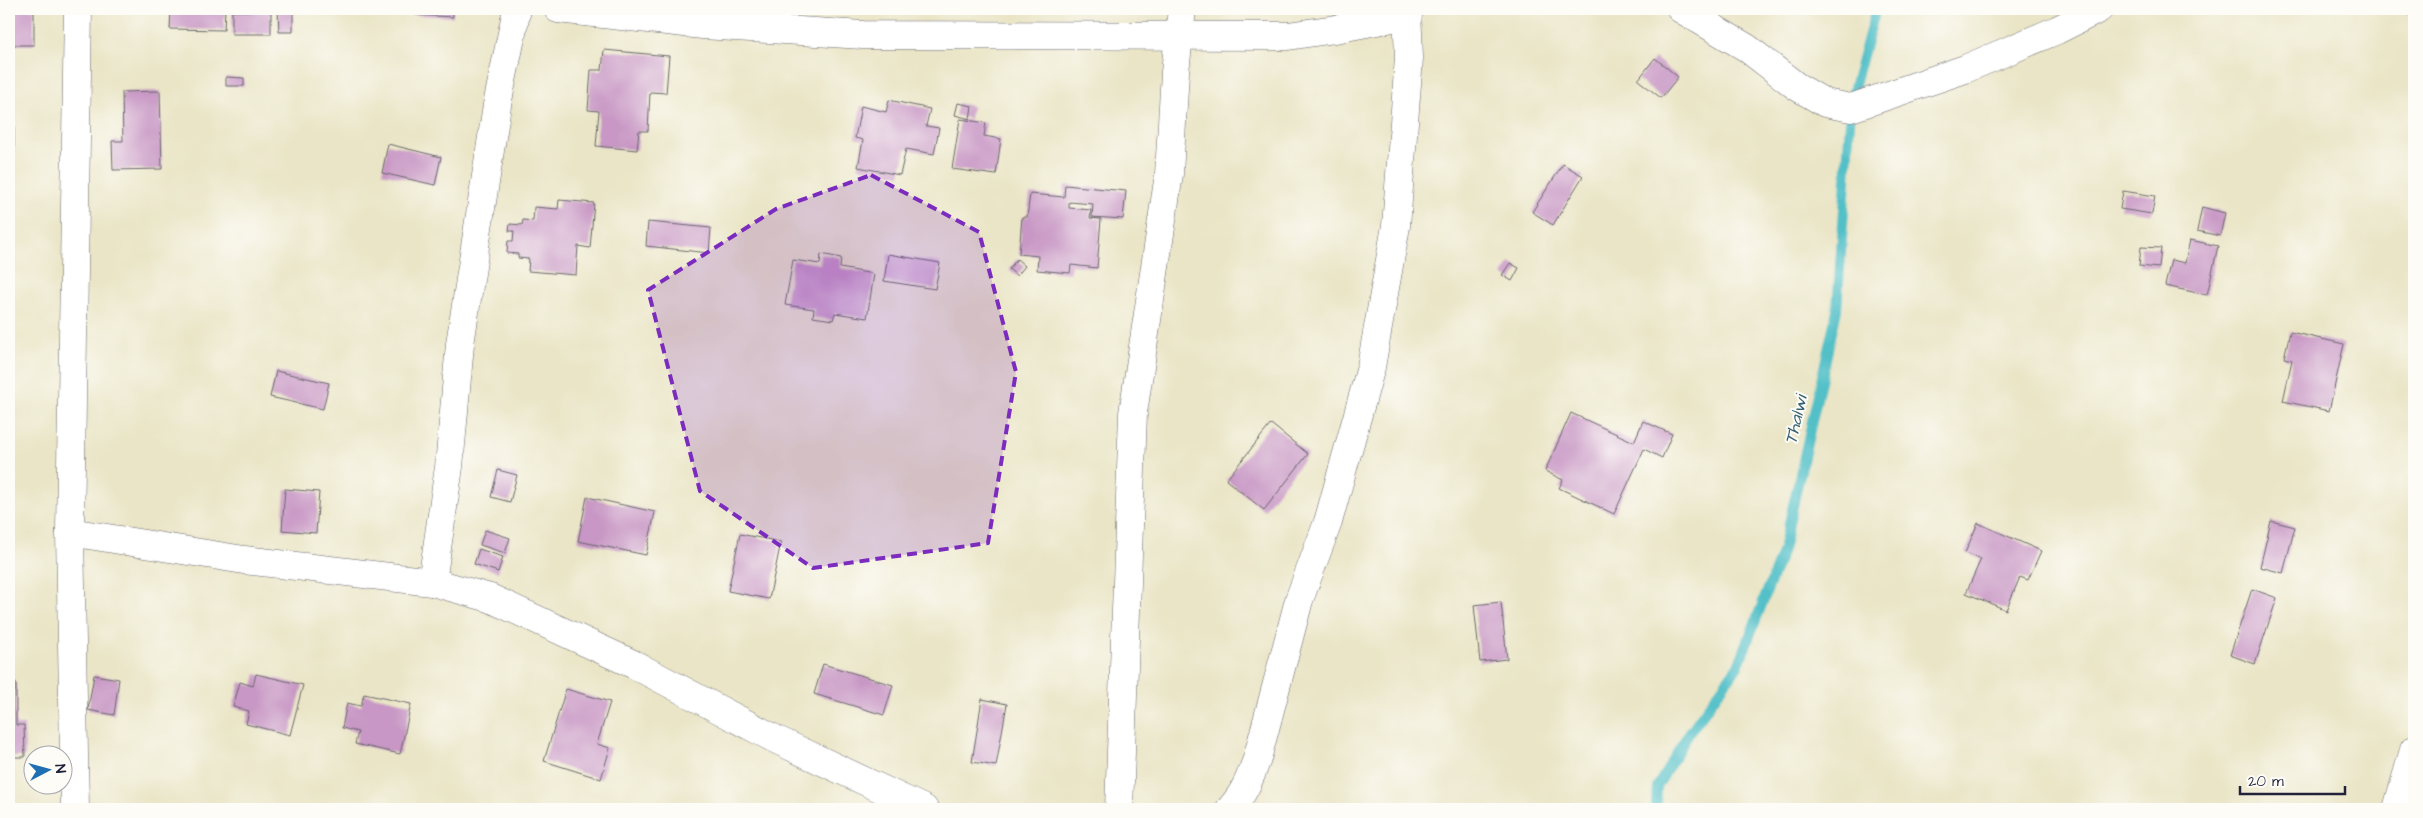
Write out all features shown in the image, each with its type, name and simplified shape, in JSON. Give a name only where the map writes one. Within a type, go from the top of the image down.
[{"type":"street","points":[[75,809],[70,532],[78,9]]},
{"type":"street","points":[[432,582],[449,467],[460,344],[498,105],[517,9]]},
{"type":"street","points":[[558,9],[703,25],[863,35],[1288,36],[1408,12],[1409,58],[1396,226],[1370,367],[1328,522],[1299,600],[1257,759],[1241,797],[1230,809]]},
{"type":"street","points":[[1119,809],[1133,413],[1169,174],[1178,36],[1182,9]]},
{"type":"street","points":[[1681,9],[1747,48],[1796,86],[1825,103],[1851,108],[1965,69],[2057,30],[2099,9]]},
{"type":"street","points":[[70,532],[244,560],[432,582],[490,598],[635,665],[775,738],[924,809]]},
{"type":"street","points":[[2396,809],[2414,750]]},
{"type":"highlighted area","points":[[871,175],[979,232],[1016,372],[988,543],[813,568],[700,491],[648,290],[776,209]]},
{"type":"building","points":[[9,9],[34,9],[34,45],[9,45]]},
{"type":"building","points":[[171,9],[225,9],[224,30],[170,29]]},
{"type":"building","points":[[278,9],[293,9],[293,32],[279,32]]},
{"type":"building","points":[[416,9],[453,9],[453,17],[416,15]]},
{"type":"building","points":[[2414,9],[2414,15],[2387,10]]},
{"type":"building","points":[[232,11],[271,11],[271,34],[232,34]]},
{"type":"building","points":[[604,50],[669,56],[666,93],[650,92],[648,131],[639,131],[637,150],[596,146],[599,111],[588,110],[591,70],[602,70]]},
{"type":"building","points":[[1655,58],[1678,77],[1661,98],[1638,80]]},
{"type":"building","points":[[226,77],[244,78],[244,86],[226,86]]},
{"type":"building","points":[[160,91],[162,169],[113,170],[112,141],[123,141],[122,92]]},
{"type":"building","points":[[889,100],[930,109],[926,126],[939,128],[934,154],[906,149],[900,175],[858,167],[863,140],[855,138],[861,106],[886,112]]},
{"type":"building","points":[[958,103],[972,106],[970,119],[955,115]]},
{"type":"building","points":[[960,119],[986,123],[984,136],[1001,139],[996,175],[952,169]]},
{"type":"building","points":[[9,126],[14,126],[14,158],[9,158]]},
{"type":"building","points":[[388,144],[441,157],[435,185],[382,173]]},
{"type":"building","points":[[1563,164],[1583,176],[1553,225],[1532,212]]},
{"type":"building","points":[[1065,185],[1126,191],[1123,219],[1092,217],[1093,204],[1069,202],[1069,208],[1091,210],[1090,218],[1101,219],[1097,268],[1071,265],[1070,273],[1037,270],[1038,256],[1019,254],[1022,217],[1027,217],[1030,194],[1064,197]]},
{"type":"building","points":[[2123,191],[2155,196],[2152,214],[2120,209]]},
{"type":"building","points":[[559,200],[594,203],[590,248],[578,246],[576,275],[528,271],[529,259],[518,258],[518,254],[507,253],[508,241],[513,241],[514,231],[509,231],[510,224],[522,225],[523,220],[533,221],[534,207],[558,209]]},
{"type":"building","points":[[2202,207],[2225,213],[2220,236],[2197,231]]},
{"type":"building","points":[[648,222],[711,228],[709,253],[646,246]]},
{"type":"building","points":[[2190,240],[2218,246],[2207,295],[2165,286],[2171,260],[2185,263]]},
{"type":"building","points":[[2141,247],[2161,248],[2159,268],[2139,266]]},
{"type":"building","points":[[821,254],[841,258],[840,268],[874,274],[867,318],[835,313],[833,320],[813,317],[814,309],[785,305],[793,260],[820,264]]},
{"type":"building","points":[[888,254],[940,263],[935,289],[884,281]]},
{"type":"building","points":[[1017,259],[1025,266],[1017,276],[1009,269]]},
{"type":"building","points":[[1510,263],[1519,268],[1512,281],[1502,275]]},
{"type":"building","points":[[2290,332],[2344,344],[2329,411],[2283,401],[2292,360],[2284,358]]},
{"type":"building","points":[[276,371],[329,383],[323,409],[270,397]]},
{"type":"building","points":[[1571,413],[1634,442],[1643,421],[1672,434],[1662,458],[1644,449],[1614,514],[1559,488],[1563,480],[1545,471]]},
{"type":"building","points":[[1271,424],[1308,454],[1264,510],[1226,480]]},
{"type":"building","points":[[498,470],[517,475],[510,502],[491,497]]},
{"type":"building","points":[[285,489],[319,492],[316,533],[282,530]]},
{"type":"building","points":[[587,497],[655,512],[646,555],[578,541]]},
{"type":"building","points":[[2271,521],[2295,527],[2283,573],[2260,567]]},
{"type":"building","points":[[1978,523],[2041,551],[2028,580],[2020,577],[2006,610],[1966,593],[1981,559],[1965,553]]},
{"type":"building","points":[[485,530],[510,538],[505,553],[480,545]]},
{"type":"building","points":[[740,534],[781,542],[769,599],[728,591]]},
{"type":"building","points":[[479,549],[503,557],[498,572],[474,564]]},
{"type":"building","points":[[2252,589],[2277,598],[2255,664],[2230,655]]},
{"type":"building","points":[[1501,602],[1507,659],[1480,662],[1474,605]]},
{"type":"building","points":[[823,664],[893,685],[884,715],[814,694]]},
{"type":"building","points":[[256,674],[303,685],[290,735],[246,724],[249,711],[233,707],[240,682],[253,686]]},
{"type":"building","points":[[94,675],[119,679],[114,715],[88,710]]},
{"type":"building","points":[[9,682],[16,682],[16,725],[24,725],[25,746],[22,746],[22,757],[9,757]]},
{"type":"building","points":[[566,689],[610,702],[597,744],[610,748],[601,779],[544,761]]},
{"type":"building","points":[[364,694],[411,704],[400,754],[355,744],[358,732],[342,728],[347,703],[361,706]]},
{"type":"building","points":[[982,699],[1007,704],[996,766],[972,762]]},
{"type":"waterway","name":"Thalwi","points":[[1656,809],[1657,787],[1687,736],[1739,664],[1783,550],[1837,310],[1853,91],[1876,9]]}]
